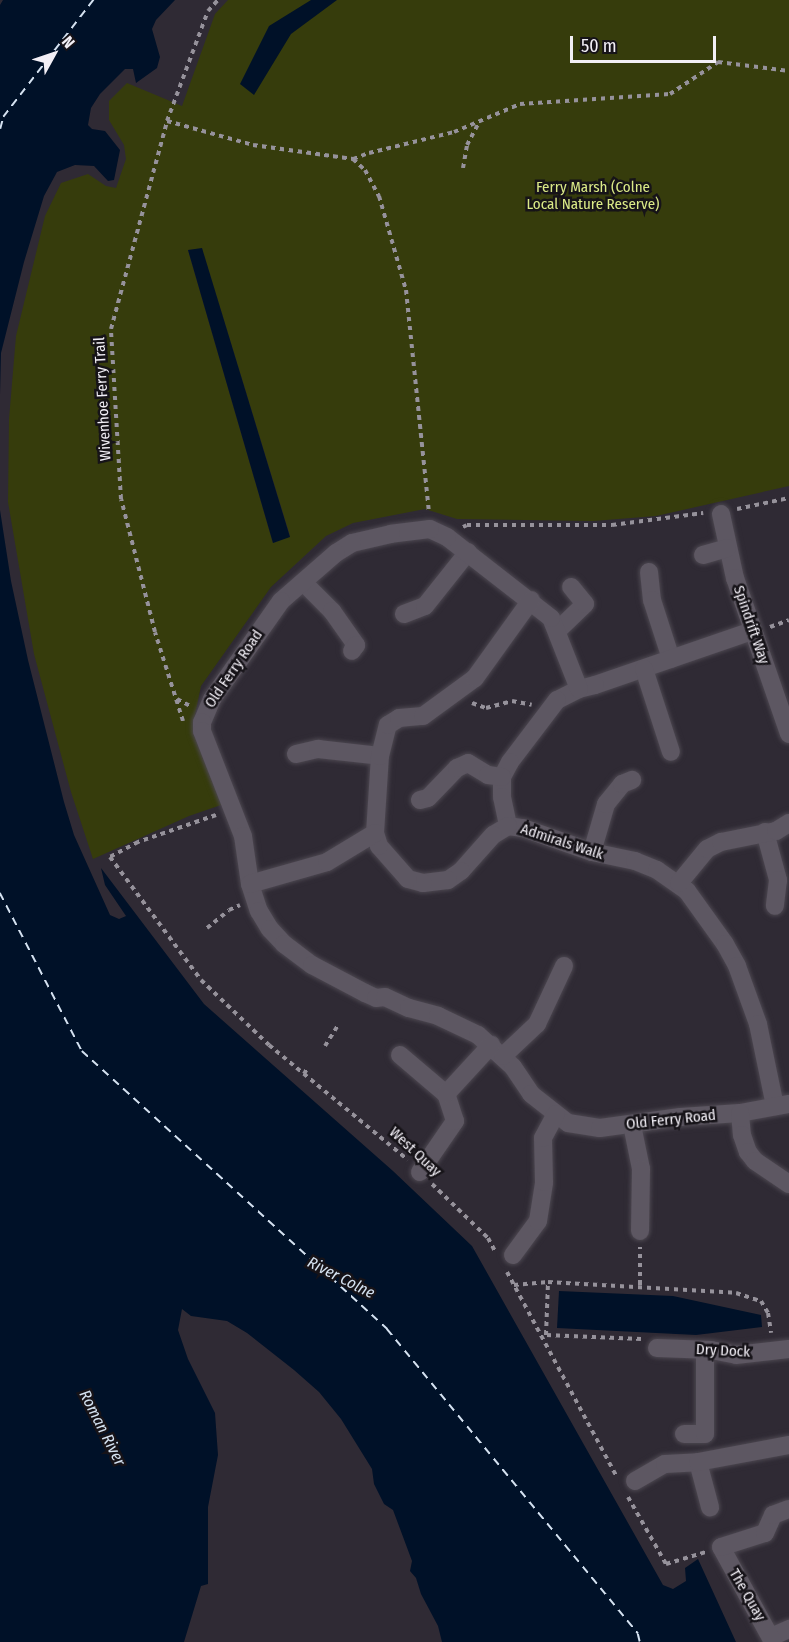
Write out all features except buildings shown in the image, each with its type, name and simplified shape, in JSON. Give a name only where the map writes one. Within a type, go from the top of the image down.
[{"type":"street","name":"Spindrift Way","points":[[722,514],[727,548],[752,631],[787,723]]},
{"type":"street","points":[[430,529],[447,537],[468,552],[551,618],[579,688]]},
{"type":"street","name":"Old Ferry Road","points":[[430,529],[351,543],[324,562],[304,583],[281,601],[212,699],[202,722],[202,731],[243,836],[253,892],[270,929],[284,944],[312,965],[365,993],[392,999],[465,1027],[497,1050],[531,1094],[568,1123],[600,1128],[680,1117],[740,1113],[782,1105]]},
{"type":"street","points":[[703,555],[727,548]]},
{"type":"street","points":[[404,614],[429,602],[468,552]]},
{"type":"street","points":[[649,572],[652,600],[671,659]]},
{"type":"street","points":[[304,583],[332,611],[356,645],[351,651]]},
{"type":"street","points":[[557,631],[585,604],[571,587]]},
{"type":"street","points":[[508,826],[493,835],[462,871],[448,880],[431,883],[408,879],[380,846],[375,833],[380,756],[388,725],[399,718],[423,716],[475,678],[531,600]]},
{"type":"street","points":[[420,800],[428,798],[457,768],[468,763],[488,775],[502,777],[510,762],[551,705],[564,695],[752,631]]},
{"type":"street","points":[[644,669],[671,752]]},
{"type":"street","points":[[296,754],[318,748],[380,756]]},
{"type":"street","name":"Admirals Walk","points":[[502,777],[502,797],[508,826],[523,828],[592,852],[634,861],[679,883],[699,906],[737,966],[758,1024],[782,1105]]},
{"type":"street","points":[[592,852],[606,804],[622,784],[632,780]]},
{"type":"street","points":[[679,883],[707,849],[721,842],[776,831],[789,823]]},
{"type":"street","points":[[765,832],[778,880],[775,906]]},
{"type":"street","points":[[253,892],[327,862],[375,833]]},
{"type":"street","points":[[446,1094],[497,1050],[537,1024],[564,966]]},
{"type":"street","points":[[400,1055],[446,1094],[454,1120],[420,1172]]},
{"type":"street","points":[[740,1113],[742,1135],[754,1161],[789,1184]]},
{"type":"street","points":[[504,1258],[538,1221],[544,1182],[543,1138],[556,1114]]},
{"type":"street","points":[[632,1125],[641,1169],[640,1232]]},
{"type":"street","name":"Dry Dock","points":[[657,1348],[705,1350],[736,1355],[781,1350]]},
{"type":"street","points":[[684,1434],[705,1434],[705,1350]]},
{"type":"street","points":[[625,1482],[665,1464],[698,1462],[789,1445]]},
{"type":"street","points":[[698,1462],[710,1507]]},
{"type":"street","points":[[721,1548],[765,1533],[772,1515],[789,1509]]},
{"type":"street","name":"The Quay","points":[[721,1548],[772,1640]]},
{"type":"street","points":[[772,1640],[789,1629]]},
{"type":"path","name":"Wivenhoe Ferry Trail","points":[[176,699],[155,632],[121,499],[111,329],[167,121],[208,11],[218,0]]},
{"type":"path","points":[[167,121],[253,145],[353,159],[372,152],[454,132],[520,104],[670,94],[718,62],[789,71]]},
{"type":"path","points":[[463,168],[467,145],[480,120]]},
{"type":"path","points":[[353,159],[365,170],[379,196],[406,290],[430,529]]},
{"type":"path","points":[[447,537],[467,525],[612,525],[697,512],[722,514],[789,498]]},
{"type":"path","points":[[493,706],[512,701]]},
{"type":"path","name":"West Quay","points":[[216,815],[138,842],[110,857],[201,980],[269,1045],[402,1154],[488,1238],[504,1258],[514,1285],[625,1482],[666,1564],[721,1548]]},
{"type":"path","points":[[207,928],[253,892]]},
{"type":"path","points":[[179,952],[183,948]]},
{"type":"path","points":[[325,1046],[339,1024]]},
{"type":"path","points":[[304,1074],[308,1067]]},
{"type":"path","points":[[640,1232],[640,1286]]},
{"type":"path","points":[[548,1282],[544,1337],[646,1340],[657,1348]]},
{"type":"path","points":[[514,1285],[548,1282],[736,1293],[761,1301],[768,1313],[781,1350]]},
{"type":"green space","name":"Ferry Marsh (Colne Local Nature Reserve)","points":[[228,0],[789,0],[789,486],[656,516],[593,521],[457,519],[425,509],[353,523],[326,536],[271,587],[201,686],[193,725],[221,805],[189,816],[93,859],[71,792],[34,654],[8,502],[9,419],[16,336],[45,216],[61,183],[88,174],[106,186],[116,188],[126,159],[124,145],[109,120],[109,101],[127,83],[182,106],[215,14]],"holes":[[[202,249],[290,536],[273,543],[188,250]]]},
{"type":"water","points":[[3,0],[175,0],[156,20],[152,29],[160,57],[157,68],[136,83],[133,69],[125,69],[100,94],[91,108],[88,125],[92,129],[105,131],[120,150],[114,180],[108,181],[94,166],[75,165],[57,172],[44,196],[24,262],[1,353],[0,395],[0,5]]},
{"type":"water","points":[[311,0],[337,0],[291,34],[254,95],[240,84],[269,26]]},
{"type":"water","points":[[202,248],[290,537],[273,543],[188,250]]},
{"type":"water","points":[[0,510],[11,581],[28,660],[64,802],[74,835],[110,915],[119,919],[126,916],[105,885],[101,868],[204,1004],[393,1171],[472,1246],[663,1585],[673,1589],[686,1581],[685,1568],[698,1559],[736,1642],[442,1642],[438,1626],[421,1594],[416,1578],[410,1571],[412,1561],[393,1510],[384,1504],[374,1484],[372,1469],[341,1419],[319,1392],[247,1333],[227,1321],[191,1316],[182,1309],[178,1330],[188,1359],[215,1413],[218,1455],[208,1507],[208,1584],[201,1586],[184,1642],[0,1642]]},
{"type":"water","points":[[559,1291],[673,1296],[761,1315],[762,1327],[696,1335],[557,1328]]},
{"type":"ferry route","points":[[0,129],[3,117],[93,0]]},
{"type":"ferry route","points":[[0,893],[82,1051],[387,1329],[638,1634],[640,1642]]},
{"type":"water label","name":"River Colne","points":[[341,1278]]},
{"type":"water label","name":"Roman River","points":[[102,1428]]}]
